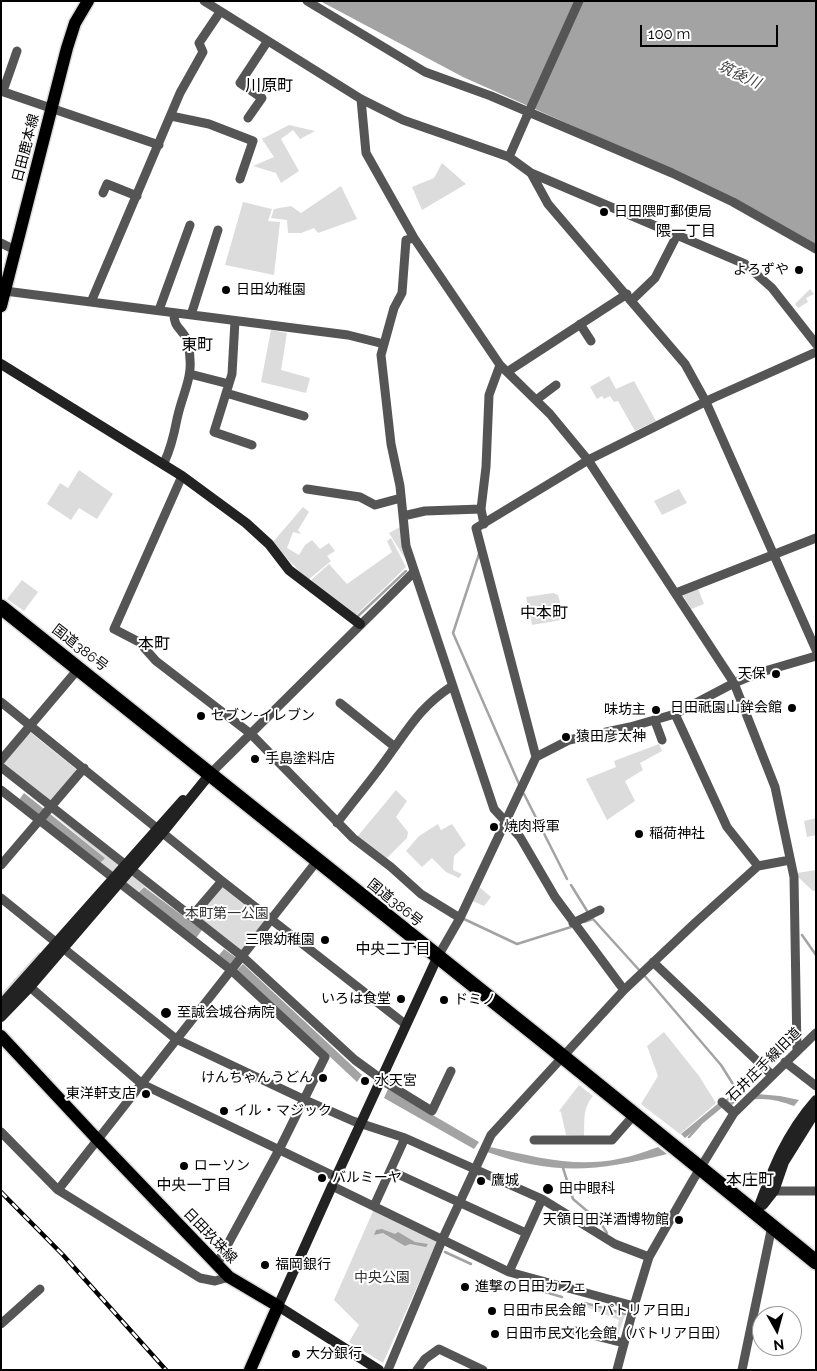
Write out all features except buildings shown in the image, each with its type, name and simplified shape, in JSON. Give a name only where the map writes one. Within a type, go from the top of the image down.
[{"type":"highway","name":"国道386号","points":[[1,607],[563,1056],[816,1262]]},
{"type":"main road","name":"日田鹿本線","points":[[1,306],[75,23],[88,1]]},
{"type":"main road","name":"日田玖珠線","points":[[1,1036],[229,1277],[278,1306]]},
{"type":"main road","points":[[250,1370],[278,1306]]},
{"type":"street","points":[[204,1],[361,100],[403,120],[509,157],[530,173],[745,264],[772,288],[816,344]]},
{"type":"street","points":[[307,1],[426,72],[491,96],[672,173],[733,202],[816,249]]},
{"type":"street","points":[[509,157],[579,1]]},
{"type":"street","points":[[91,302],[180,93],[203,52],[200,43],[220,12]]},
{"type":"street","points":[[248,118],[262,98],[240,83],[268,42]]},
{"type":"street","points":[[17,51],[2,91],[159,145]]},
{"type":"street","points":[[361,100],[366,153],[414,238],[500,365],[536,400],[588,460],[734,683],[775,787],[794,877],[797,1051]]},
{"type":"street","points":[[171,116],[209,124],[253,141],[240,179]]},
{"type":"street","points":[[530,173],[548,204],[685,364],[706,402],[816,650]]},
{"type":"street","points":[[104,193],[107,184],[137,196]]},
{"type":"street","points":[[159,310],[190,225]]},
{"type":"street","points":[[191,315],[218,230]]},
{"type":"street","points":[[507,372],[580,324],[629,297],[655,278],[677,235]]},
{"type":"street","points":[[414,238],[406,240],[402,293],[394,308],[381,355],[406,546],[494,809],[520,838],[573,924],[624,990]]},
{"type":"street","points":[[1,244],[16,250]]},
{"type":"street","points":[[5,291],[348,335],[384,344]]},
{"type":"street","points":[[164,463],[173,443],[192,367],[187,340],[174,323],[174,313]]},
{"type":"street","points":[[235,321],[232,374],[214,432],[252,445]]},
{"type":"street","points":[[580,324],[591,341]]},
{"type":"street","points":[[536,757],[476,528],[588,460],[706,402],[816,352]]},
{"type":"street","points":[[1,364],[164,463],[182,476],[246,523],[269,544],[289,570],[360,624]]},
{"type":"street","points":[[484,524],[481,509],[489,395],[500,365]]},
{"type":"street","points":[[190,374],[304,416]]},
{"type":"street","points":[[536,400],[556,385]]},
{"type":"street","points":[[182,476],[114,630],[139,642],[156,661],[251,734],[337,823],[421,894],[460,918]]},
{"type":"street","points":[[307,489],[360,496],[375,505],[401,498]]},
{"type":"street","points":[[403,516],[425,511],[481,509]]},
{"type":"street","points":[[676,593],[816,538]]},
{"type":"street","points":[[1,1005],[60,944],[210,774],[414,572]]},
{"type":"street","points":[[379,1370],[278,1306],[405,1024],[460,918],[536,757],[569,740],[655,721],[675,714],[734,683],[758,673],[816,656]]},
{"type":"street","points":[[1,760],[79,668]]},
{"type":"street","points":[[337,823],[395,747],[402,733],[432,700],[452,686]]},
{"type":"street","points":[[1,702],[222,881],[405,1024]]},
{"type":"street","points":[[340,702],[395,747]]},
{"type":"street","points":[[675,714],[727,827],[758,866]]},
{"type":"street","points":[[655,721],[662,740]]},
{"type":"street","points":[[1,768],[129,866],[243,957],[355,1060],[381,1079],[432,1111],[451,1072]]},
{"type":"street","points":[[1,865],[84,768]]},
{"type":"street","points":[[1,790],[231,970],[325,1057],[279,1150],[217,1264]]},
{"type":"street","points":[[388,1370],[443,1238],[488,1140],[624,990],[653,962],[758,866],[790,860]]},
{"type":"street","points":[[58,1190],[317,861]]},
{"type":"street","points":[[192,916],[222,881]]},
{"type":"street","points":[[1,898],[176,1039],[303,1099],[361,1123],[405,1138],[542,1198],[615,1244],[650,1257]]},
{"type":"street","points":[[573,924],[593,913]]},
{"type":"street","points":[[1,1017],[30,987],[60,944]]},
{"type":"street","points":[[653,962],[772,1075]]},
{"type":"street","points":[[30,987],[142,1084],[279,1150],[374,1206],[443,1238],[509,1272],[634,1306]]},
{"type":"street","name":"石井庄手線旧道","points":[[617,1370],[634,1306],[650,1257],[700,1169],[728,1107],[743,1105],[816,1033]]},
{"type":"street","points":[[785,1062],[816,1086]]},
{"type":"street","points":[[756,1214],[776,1159],[798,1121],[816,1100]]},
{"type":"street","points":[[756,1214],[774,1191],[784,1162],[816,1111]]},
{"type":"street","points":[[534,1140],[612,1140],[634,1115]]},
{"type":"street","points":[[1,1132],[58,1190],[200,1278],[215,1281],[229,1277]]},
{"type":"street","points":[[374,1206],[405,1138]]},
{"type":"street","points":[[391,1171],[526,1233]]},
{"type":"street","points":[[774,1191],[816,1191]]},
{"type":"street","points":[[509,1272],[542,1198]]},
{"type":"street","points":[[742,1370],[772,1226]]},
{"type":"street","points":[[1,1324],[40,1289]]},
{"type":"street","points":[[576,1331],[624,1343]]},
{"type":"street","points":[[256,1370],[264,1350],[263,1340]]},
{"type":"street","points":[[418,1370],[425,1359],[439,1349],[483,1370]]},
{"type":"green space","points":[[289,125],[315,131],[300,139],[293,130],[281,139],[299,171],[281,183],[276,173],[253,166],[274,157],[262,139]]},
{"type":"green space","points":[[442,163],[466,184],[422,210],[412,187],[434,178]]},
{"type":"green space","points":[[341,186],[357,219],[318,233],[314,228],[301,233],[288,233],[287,220],[271,218],[274,209],[291,206],[301,213]]},
{"type":"green space","points":[[243,202],[272,209],[268,221],[280,222],[274,275],[225,265]]},
{"type":"green space","points":[[810,289],[814,294],[806,298],[808,302],[798,308],[795,304]]},
{"type":"green space","points":[[271,330],[287,333],[281,370],[310,378],[306,393],[261,382]]},
{"type":"green space","points":[[609,376],[616,389],[634,381],[656,421],[635,431],[618,401],[614,402],[610,396],[604,399],[602,396],[597,399],[590,387]]},
{"type":"green space","points":[[79,470],[113,494],[97,519],[79,508],[71,520],[47,504],[60,483],[68,488]]},
{"type":"green space","points":[[679,489],[687,503],[662,515],[654,501]]},
{"type":"green space","points":[[303,507],[309,512],[298,530],[301,534],[293,532],[287,548],[299,555],[305,545],[312,540],[320,549],[329,543],[335,551],[327,556],[331,561],[308,580],[272,543]]},
{"type":"green space","points":[[402,526],[409,565],[389,533]]},
{"type":"green space","points":[[391,538],[406,567],[354,617],[309,582],[329,564],[347,584],[392,552],[387,541]]},
{"type":"green space","points":[[22,580],[38,592],[24,611],[7,599]]},
{"type":"green space","points":[[697,586],[704,604],[691,609],[681,592]]},
{"type":"green space","points":[[553,593],[558,595],[562,609],[561,620],[532,625],[526,597]]},
{"type":"green space","points":[[30,732],[77,770],[53,800],[49,801],[4,767],[4,762]]},
{"type":"green space","points":[[659,744],[662,751],[640,763],[643,770],[625,781],[635,801],[607,820],[586,779],[616,767],[614,761]]},
{"type":"green space","points":[[396,790],[407,801],[396,817],[408,832],[407,838],[385,860],[357,837]]},
{"type":"green space","points":[[53,809],[119,864],[114,875],[43,820],[105,858],[50,812]]},
{"type":"green space","points":[[816,818],[816,835],[807,837],[804,821]]},
{"type":"green space","points":[[438,824],[441,830],[452,824],[466,845],[454,856],[453,870],[462,874],[459,878],[446,872],[432,858],[422,867],[406,851],[419,836]]},
{"type":"green space","points":[[816,870],[816,890],[813,891],[798,877],[797,873]]},
{"type":"green space","points":[[131,875],[135,875],[203,930],[144,886],[137,893],[126,887],[125,881]]},
{"type":"green space","name":"本町第一公園","points":[[222,885],[269,922],[242,951],[197,917]]},
{"type":"green space","points":[[478,886],[491,897],[484,906],[470,900]]},
{"type":"green space","points":[[39,952],[43,955],[1,1003],[1,994]]},
{"type":"green space","points":[[664,1032],[699,1076],[716,1103],[680,1134],[641,1104],[658,1076],[647,1046]]},
{"type":"green space","points":[[579,1085],[593,1096],[586,1110],[584,1136],[566,1135],[561,1112],[559,1111]]},
{"type":"green space","name":"中央公園","points":[[374,1209],[438,1240],[383,1363],[349,1342],[359,1325],[334,1300]]},
{"type":"green space","points":[[586,1305],[625,1315],[617,1338],[614,1338],[619,1320],[586,1307]]},
{"type":"water","name":"筑後川","points":[[320,1],[816,1],[816,248],[692,179],[463,77]]},
{"type":"water","points":[[24,793],[44,809],[38,815],[19,800]]},
{"type":"water","points":[[49,813],[105,858],[99,864],[43,820]]},
{"type":"water","points":[[144,887],[202,930],[196,938],[138,893]]},
{"type":"water","points":[[224,949],[238,959],[232,966],[219,955]]},
{"type":"water","points":[[243,964],[362,1075],[357,1082],[237,970]]},
{"type":"water","points":[[388,1089],[479,1142],[474,1149],[384,1098]]},
{"type":"water","points":[[738,1091],[742,1096],[732,1105],[725,1100]]},
{"type":"water","points":[[757,1094],[799,1100],[794,1106],[773,1100],[750,1100]]},
{"type":"water","points":[[720,1102],[724,1106],[685,1138],[681,1134]]},
{"type":"water","points":[[490,1147],[534,1157],[574,1162],[613,1160],[658,1147],[667,1154],[598,1167],[556,1168],[511,1160],[487,1152]]},
{"type":"water","points":[[382,1229],[395,1234],[398,1232],[415,1242],[428,1244],[426,1247],[410,1244],[405,1246],[383,1233],[374,1235],[376,1230]]},
{"type":"waterway","points":[[479,554],[453,633],[519,784]]},
{"type":"waterway","points":[[357,617],[406,571]]},
{"type":"waterway","points":[[524,794],[567,879]]},
{"type":"waterway","points":[[571,885],[589,914]]},
{"type":"waterway","points":[[464,919],[517,944],[571,927]]},
{"type":"waterway","points":[[584,922],[593,919],[640,971]]},
{"type":"waterway","points":[[802,935],[816,955]]},
{"type":"waterway","points":[[644,975],[721,1065],[738,1092]]},
{"type":"waterway","points":[[689,1137],[700,1125]]},
{"type":"waterway","points":[[563,1168],[573,1199],[600,1222],[607,1233]]},
{"type":"waterway","points":[[445,1252],[471,1264]]},
{"type":"waterway","points":[[528,1287],[562,1297]]},
{"type":"waterway","points":[[585,1303],[625,1314]]},
{"type":"railway","points":[[1,1192],[63,1255],[166,1370]]},
{"type":"place","name":"日田隈町郵便局","points":[[604,212]]},
{"type":"place","name":"よろずや","points":[[799,270]]},
{"type":"place","name":"日田幼稚園","points":[[226,290]]},
{"type":"place","name":"天保","points":[[776,674]]},
{"type":"place","name":"日田祇園山鉾会館","points":[[792,708]]},
{"type":"place","name":"味坊主","points":[[656,710]]},
{"type":"place","name":"セブン-イレブン","points":[[201,716]]},
{"type":"place","name":"猿田彦太神","points":[[566,737]]},
{"type":"place","name":"手島塗料店","points":[[255,759]]},
{"type":"place","name":"焼肉将軍","points":[[494,827]]},
{"type":"place","name":"稲荷神社","points":[[639,834]]},
{"type":"place","name":"三隈幼稚園","points":[[325,940]]},
{"type":"place","name":"いろは食堂","points":[[401,999]]},
{"type":"place","name":"ドミノ","points":[[444,1000]]},
{"type":"place","name":"至誠会城谷病院","points":[[166,1013]]},
{"type":"place","name":"けんちゃんうどん","points":[[323,1078]]},
{"type":"place","name":"水天宮","points":[[365,1081]]},
{"type":"place","name":"東洋軒支店","points":[[146,1094]]},
{"type":"place","name":"イル・マジック","points":[[224,1111]]},
{"type":"place","name":"ローソン","points":[[184,1166]]},
{"type":"place","name":"バルミーヤ","points":[[322,1178]]},
{"type":"place","name":"鷹城","points":[[481,1181]]},
{"type":"place","name":"田中眼科","points":[[548,1189]]},
{"type":"place","name":"天領日田洋酒博物館","points":[[679,1220]]},
{"type":"place","name":"福岡銀行","points":[[265,1265]]},
{"type":"place","name":"進撃の日田カフェ","points":[[465,1287]]},
{"type":"place","name":"日田市民会館「パトリア日田」","points":[[492,1311]]},
{"type":"place","name":"日田市民文化会館（パトリア日田）","points":[[495,1334]]},
{"type":"place","name":"大分銀行","points":[[296,1354]]},
{"type":"district","name":"川原町","points":[[269,86]]},
{"type":"district","name":"隈一丁目","points":[[686,231]]},
{"type":"district","name":"東町","points":[[197,345]]},
{"type":"district","name":"中本町","points":[[544,613]]},
{"type":"district","name":"本町","points":[[154,644]]},
{"type":"district","name":"中央二丁目","points":[[393,949]]},
{"type":"district","name":"本庄町","points":[[750,1180]]},
{"type":"district","name":"中央一丁目","points":[[194,1185]]}]
